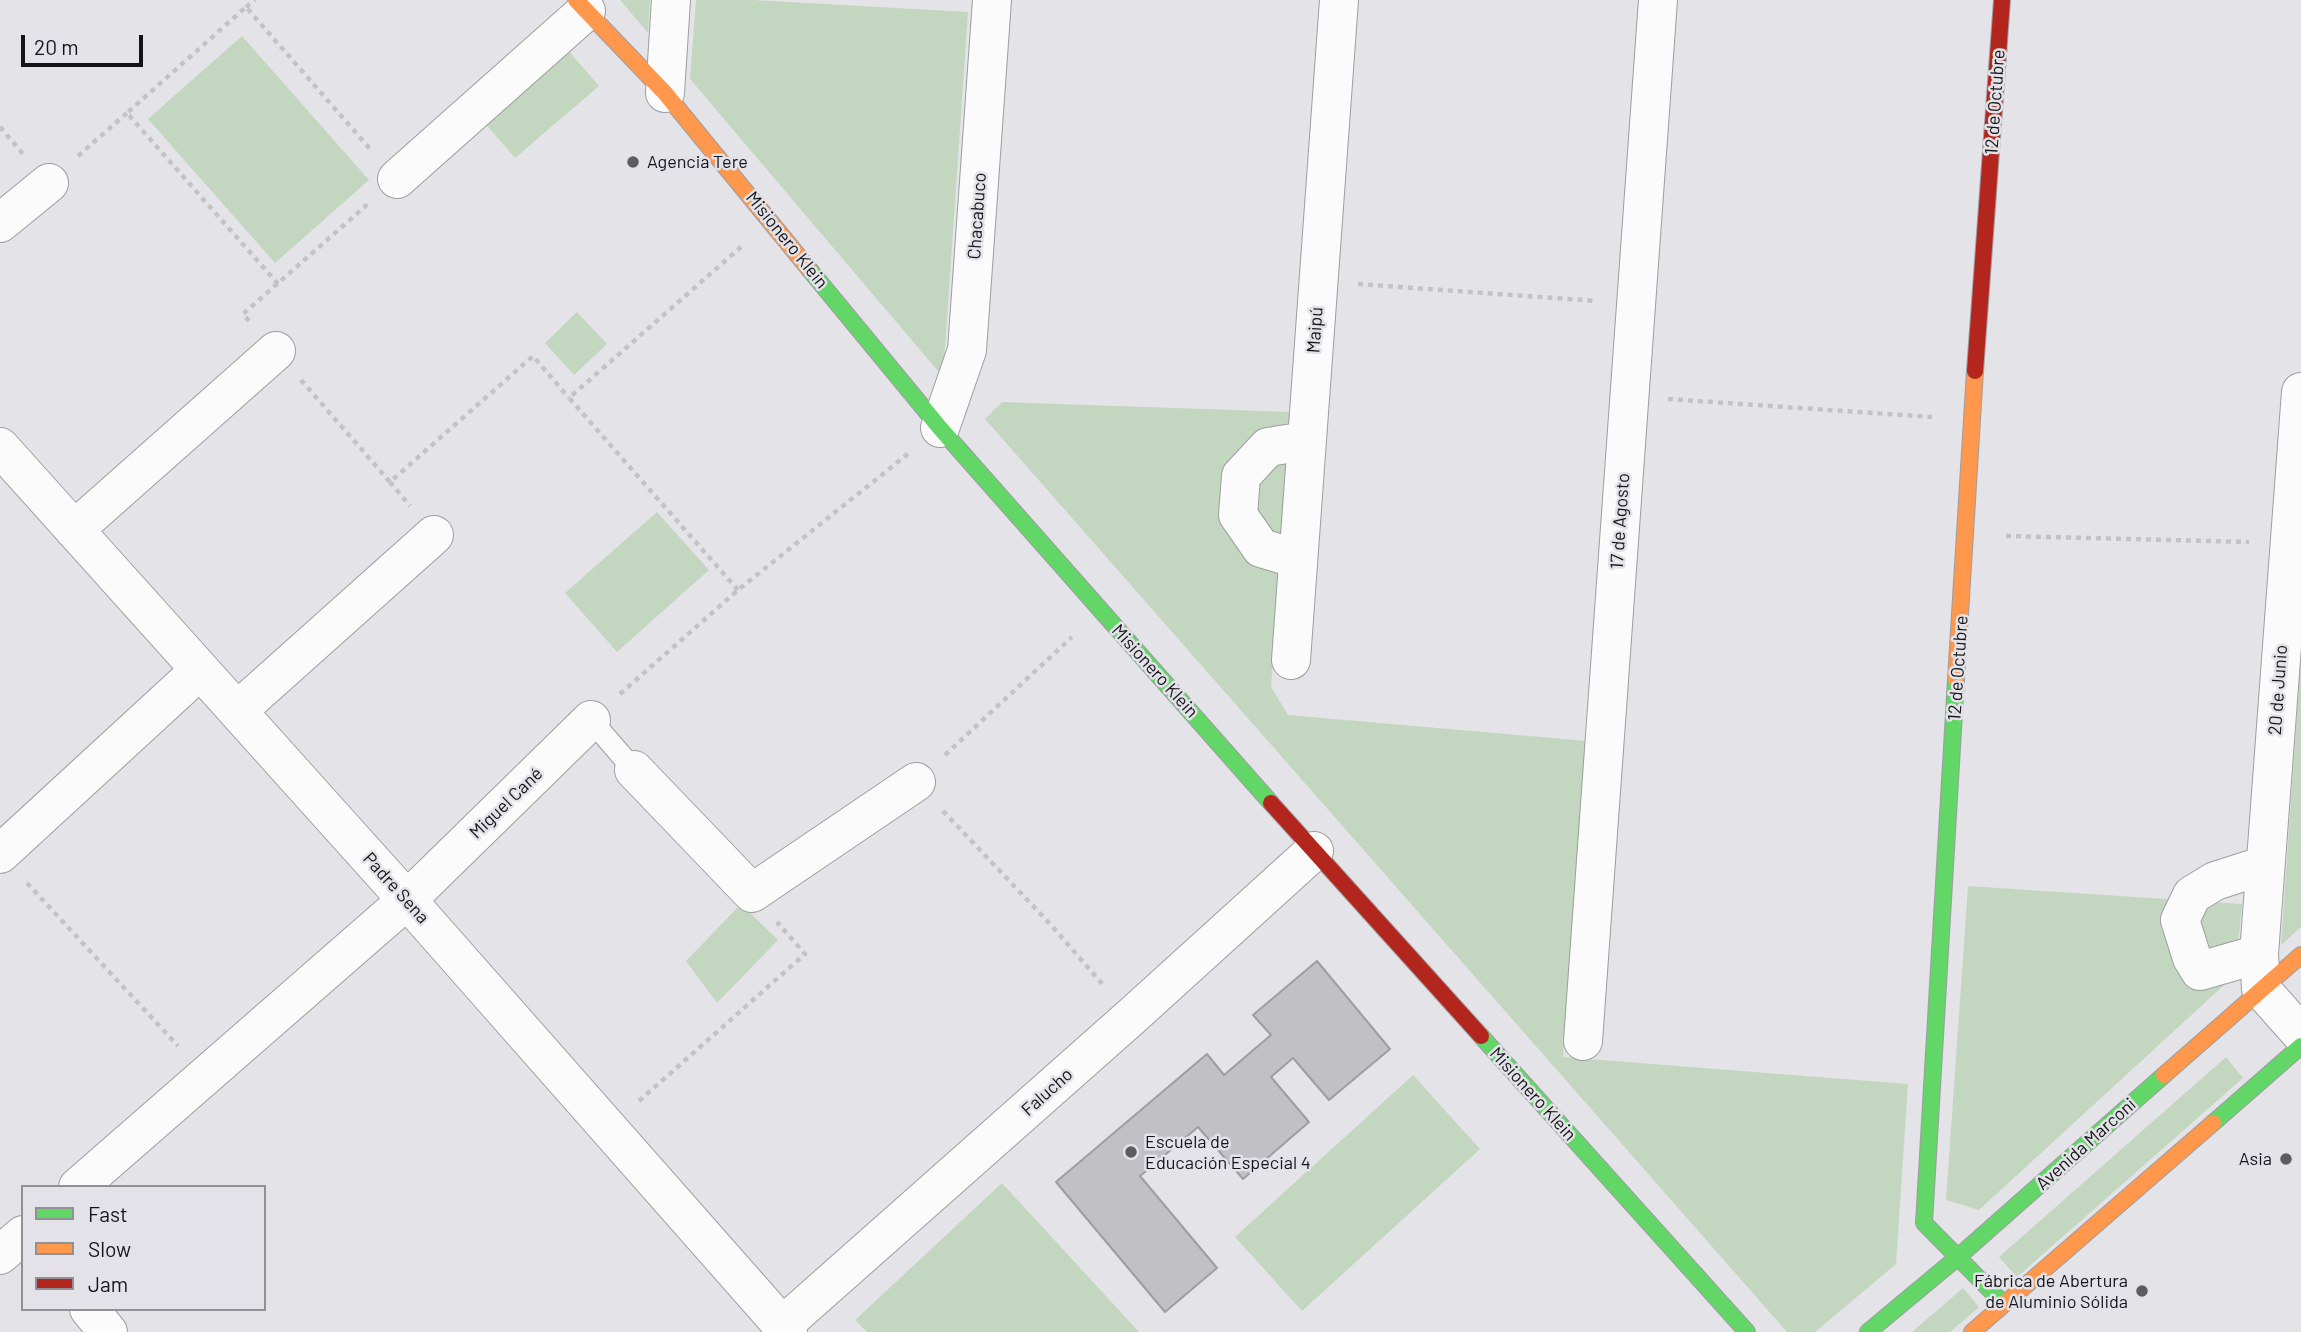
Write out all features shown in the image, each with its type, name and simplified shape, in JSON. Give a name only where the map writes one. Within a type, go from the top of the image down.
[{"type":"street","points":[[665,93],[671,0]]},
{"type":"street","name":"Chacabuco","points":[[940,428],[967,350],[992,0]]},
{"type":"street","name":"Maipú","points":[[1291,660],[1339,0]]},
{"type":"street","name":"17 de Agosto","points":[[1583,1041],[1658,0]]},
{"type":"street","name":"12 de Octubre","points":[[2002,0],[1972,419],[1924,1223],[2003,1303]]},
{"type":"street","points":[[397,178],[581,6]]},
{"type":"street","name":"Misionero Klein","points":[[581,6],[665,93],[940,428],[1314,851],[1747,1332]]},
{"type":"street","points":[[0,223],[48,183]]},
{"type":"street","points":[[74,530],[276,351]]},
{"type":"street","name":"20 de Junio","points":[[2260,971],[2265,865],[2301,393]]},
{"type":"street","points":[[1298,559],[1261,548],[1238,515],[1241,476],[1268,447],[1306,441]]},
{"type":"street","name":"Padre Sena","points":[[7,470],[74,530],[407,900],[784,1330]]},
{"type":"street","points":[[237,711],[434,535]]},
{"type":"street","points":[[0,854],[199,671]]},
{"type":"street","name":"Miguel Cané","points":[[80,1185],[407,900],[591,720]]},
{"type":"street","points":[[634,770],[752,893],[916,782]]},
{"type":"street","name":"Falucho","points":[[784,1330],[1314,851]]},
{"type":"street","points":[[2265,865],[2215,881],[2193,895],[2180,920],[2192,958],[2200,971],[2260,971],[2301,1034]]},
{"type":"street","name":"Avenida Marconi","points":[[1868,1332],[1958,1257],[2260,971],[2301,955]]},
{"type":"street","points":[[1972,1332],[2301,1046]]},
{"type":"street","points":[[0,1255],[21,1237]]},
{"type":"street","points":[[91,1311],[108,1332]]},
{"type":"lane","points":[[591,720],[634,770]]},
{"type":"path","points":[[48,183],[255,0]]},
{"type":"path","points":[[246,8],[397,178],[243,314],[390,482],[533,356],[738,590]]},
{"type":"path","points":[[127,113],[278,284]]},
{"type":"path","points":[[569,398],[771,220]]},
{"type":"path","points":[[1319,282],[1636,304]]},
{"type":"path","points":[[1629,396],[1972,419]]},
{"type":"path","points":[[591,720],[738,590],[940,428]]},
{"type":"path","points":[[1966,535],[2290,544]]},
{"type":"path","points":[[1101,610],[916,782],[1051,925],[1131,1017]]},
{"type":"path","points":[[0,854],[206,1076]]},
{"type":"path","points":[[607,1129],[805,954],[752,893]]},
{"type":"green space","points":[[620,0],[650,0],[648,33]]},
{"type":"green space","points":[[696,0],[753,0],[968,12],[943,377],[690,79]]},
{"type":"green space","points":[[242,36],[369,180],[275,263],[148,119]]},
{"type":"green space","points":[[567,49],[599,86],[515,158],[483,121]]},
{"type":"green space","points":[[577,312],[607,344],[574,375],[545,343]]},
{"type":"green space","points":[[1002,402],[1291,412],[1271,687],[1288,715],[1587,741],[1563,1057],[1908,1084],[1896,1264],[1815,1332],[1787,1332],[985,419]]},
{"type":"green space","points":[[657,512],[709,570],[617,652],[565,593]]},
{"type":"green space","points":[[2301,655],[2301,927],[2281,945]]},
{"type":"green space","points":[[1968,886],[2242,904],[2235,975],[1979,1210],[1946,1200]]},
{"type":"green space","points":[[741,904],[778,940],[717,1003],[686,961]]},
{"type":"green space","points":[[2226,1057],[2243,1078],[2017,1277],[1999,1257]]},
{"type":"green space","points":[[1413,1075],[1480,1149],[1302,1311],[1235,1237]]},
{"type":"green space","points":[[1002,1183],[1139,1332],[867,1332],[855,1320]]},
{"type":"green space","points":[[1963,1288],[1979,1307],[1950,1332],[1912,1332]]},
{"type":"building","name":"Escuela de Educación Especial 4","points":[[1317,961],[1390,1049],[1329,1100],[1293,1058],[1271,1077],[1309,1122],[1243,1179],[1198,1127],[1140,1176],[1217,1268],[1165,1312],[1056,1182],[1207,1054],[1224,1075],[1271,1035],[1253,1015]]},
{"type":"traffic: fast","points":[[809,269],[940,428],[1271,803]]},
{"type":"traffic: fast","points":[[1956,679],[1924,1223],[2003,1303]]},
{"type":"traffic: fast","points":[[1481,1036],[1747,1332]]},
{"type":"traffic: fast","points":[[2213,1123],[2301,1046]]},
{"type":"traffic: fast","points":[[1868,1332],[1958,1257],[2164,1075]]},
{"type":"traffic: slow","points":[[576,0],[665,93],[809,269]]},
{"type":"traffic: slow","points":[[1956,679],[1975,371]]},
{"type":"traffic: slow","points":[[2164,1075],[2301,955]]},
{"type":"traffic: slow","points":[[1972,1332],[2213,1123]]},
{"type":"traffic: jam","points":[[1975,371],[2002,0]]},
{"type":"traffic: jam","points":[[1271,803],[1481,1036]]},
{"type":"place","name":"Agencia Tere","points":[[633,162]]},
{"type":"place","name":"Escuela de Educación Especial 4","points":[[1131,1152]]},
{"type":"place","name":"Asia","points":[[2286,1159]]},
{"type":"place","name":"Fábrica de Abertura de Aluminio Sólida","points":[[2142,1291]]}]
